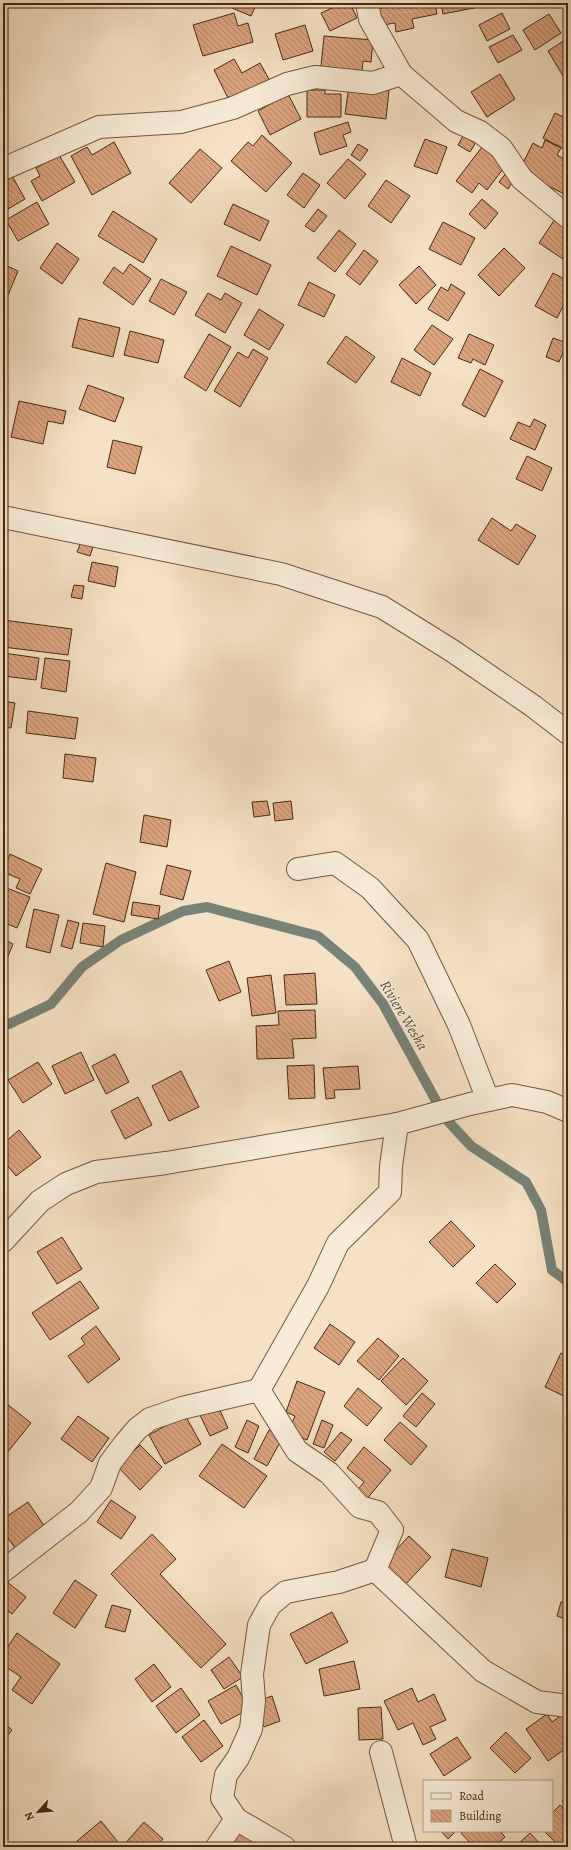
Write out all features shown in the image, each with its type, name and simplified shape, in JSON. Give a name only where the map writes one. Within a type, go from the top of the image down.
[{"type":"street","points":[[367,3],[370,19],[401,74],[456,121],[480,132],[500,148],[522,179],[568,217]]},
{"type":"street","points":[[3,169],[99,127],[181,122],[233,108],[287,84],[315,77],[373,83],[401,74]]},
{"type":"street","points":[[3,517],[281,574],[382,607],[451,650],[527,701],[568,733]]},
{"type":"street","points":[[298,869],[335,863],[370,888],[418,940],[459,1025],[479,1102]]},
{"type":"street","points":[[3,1241],[40,1201],[66,1184],[96,1172],[166,1163],[397,1124],[479,1102],[512,1095],[547,1102],[568,1111]]},
{"type":"street","points":[[3,1572],[78,1512],[101,1488],[110,1463],[126,1442],[137,1429],[150,1419],[182,1408],[259,1390],[318,1286],[338,1243],[390,1192],[391,1166],[397,1124]]},
{"type":"street","points":[[259,1390],[296,1450],[329,1473],[360,1507],[378,1512],[392,1530],[375,1570],[339,1582],[286,1592],[270,1605],[259,1625],[252,1674],[254,1701],[251,1729],[238,1758],[226,1775],[222,1798],[236,1819],[284,1847]]},
{"type":"street","points":[[375,1570],[483,1671],[537,1702],[568,1706]]},
{"type":"street","points":[[381,1752],[406,1847]]},
{"type":"street","points":[[218,1847],[236,1819]]},
{"type":"building","points":[[234,3],[257,3],[251,16],[232,8]]},
{"type":"building","points":[[343,3],[350,3],[357,18],[330,31],[321,13]]},
{"type":"building","points":[[373,3],[435,3],[437,14],[412,19],[414,28],[396,32],[395,23],[377,26]]},
{"type":"building","points":[[441,3],[479,3],[479,7],[443,14]]},
{"type":"building","points":[[234,13],[238,26],[248,23],[253,42],[203,56],[193,25]]},
{"type":"building","points":[[502,13],[510,29],[487,41],[479,25]]},
{"type":"building","points":[[549,14],[561,33],[535,50],[523,30]]},
{"type":"building","points":[[305,25],[313,51],[283,60],[275,34]]},
{"type":"building","points":[[513,35],[522,50],[498,63],[489,47]]},
{"type":"building","points":[[324,36],[373,40],[371,62],[363,61],[361,80],[320,76]]},
{"type":"building","points":[[568,38],[568,73],[563,76],[548,51]]},
{"type":"building","points":[[234,59],[242,73],[260,63],[270,81],[230,102],[214,70]]},
{"type":"building","points":[[500,74],[515,99],[487,117],[471,92]]},
{"type":"building","points":[[349,86],[389,90],[386,119],[345,114]]},
{"type":"building","points":[[307,90],[325,90],[325,94],[341,94],[341,117],[307,117]]},
{"type":"building","points":[[288,94],[301,119],[270,135],[258,111]]},
{"type":"building","points":[[555,113],[568,119],[568,151],[543,138]]},
{"type":"building","points":[[348,122],[351,132],[343,135],[347,146],[320,155],[314,133]]},
{"type":"building","points":[[466,131],[478,139],[470,152],[458,145]]},
{"type":"building","points":[[262,135],[292,163],[266,192],[231,161],[248,142],[253,146]]},
{"type":"building","points":[[425,139],[447,147],[437,174],[414,166]]},
{"type":"building","points":[[545,140],[561,148],[557,155],[568,161],[568,196],[519,171],[533,143],[542,148]]},
{"type":"building","points":[[114,142],[131,173],[92,195],[71,156],[87,147],[92,155]]},
{"type":"building","points":[[358,144],[368,150],[360,161],[351,155]]},
{"type":"building","points":[[482,147],[506,165],[487,190],[479,183],[472,193],[456,181]]},
{"type":"building","points":[[200,149],[222,168],[191,203],[169,183]]},
{"type":"building","points":[[59,155],[75,182],[42,201],[31,181],[40,176],[36,168]]},
{"type":"building","points":[[348,159],[366,174],[345,199],[327,183]]},
{"type":"building","points":[[10,172],[25,199],[3,212],[3,176]]},
{"type":"building","points":[[507,172],[515,178],[508,189],[499,182]]},
{"type":"building","points":[[303,173],[320,185],[304,208],[287,195]]},
{"type":"building","points":[[386,180],[410,196],[391,223],[368,206]]},
{"type":"building","points":[[482,199],[498,213],[485,229],[469,214]]},
{"type":"building","points":[[37,202],[49,224],[18,241],[6,220]]},
{"type":"building","points":[[233,204],[269,221],[260,241],[224,224]]},
{"type":"building","points":[[318,209],[327,216],[314,232],[305,226]]},
{"type":"building","points":[[113,211],[157,239],[143,263],[98,236]]},
{"type":"building","points":[[555,219],[568,228],[568,257],[566,261],[539,243]]},
{"type":"building","points":[[443,222],[475,238],[461,265],[429,249]]},
{"type":"building","points":[[339,230],[356,244],[335,272],[317,258]]},
{"type":"building","points":[[57,243],[79,259],[62,284],[40,268]]},
{"type":"building","points":[[231,246],[271,265],[257,295],[217,276]]},
{"type":"building","points":[[504,248],[525,268],[499,296],[478,275]]},
{"type":"building","points":[[364,250],[378,261],[360,285],[346,274]]},
{"type":"building","points":[[3,264],[18,271],[4,305],[3,305]]},
{"type":"building","points":[[130,264],[151,279],[133,305],[103,283],[114,267],[123,274]]},
{"type":"building","points":[[419,266],[436,285],[416,304],[399,285]]},
{"type":"building","points":[[553,273],[568,281],[568,297],[557,318],[535,306]]},
{"type":"building","points":[[161,279],[187,292],[174,315],[149,301]]},
{"type":"building","points":[[309,282],[335,295],[324,317],[298,305]]},
{"type":"building","points":[[451,284],[465,293],[448,321],[428,309],[441,287],[448,291]]},
{"type":"building","points":[[208,293],[221,300],[225,293],[242,303],[225,333],[195,315]]},
{"type":"building","points":[[259,309],[284,325],[269,350],[244,335]]},
{"type":"building","points":[[79,318],[120,328],[113,357],[72,347]]},
{"type":"building","points":[[432,325],[453,339],[434,365],[414,350]]},
{"type":"building","points":[[130,331],[164,340],[158,363],[124,355]]},
{"type":"building","points":[[209,334],[231,347],[206,391],[184,377]]},
{"type":"building","points":[[469,334],[494,345],[485,365],[473,359],[471,363],[458,358]]},
{"type":"building","points":[[346,336],[375,357],[356,383],[327,363]]},
{"type":"building","points":[[553,338],[567,343],[559,362],[546,357]]},
{"type":"building","points":[[253,349],[268,358],[240,407],[214,391],[238,352],[248,358]]},
{"type":"building","points":[[402,358],[431,373],[420,396],[391,382]]},
{"type":"building","points":[[480,369],[503,381],[485,417],[462,405]]},
{"type":"building","points":[[88,385],[124,398],[115,422],[79,409]]},
{"type":"building","points":[[19,401],[66,411],[63,424],[48,421],[43,444],[11,437]]},
{"type":"building","points":[[534,419],[546,425],[535,450],[510,439],[518,422],[530,427]]},
{"type":"building","points":[[113,440],[142,447],[135,474],[107,467]]},
{"type":"building","points":[[527,456],[552,468],[542,491],[516,479]]},
{"type":"building","points":[[492,518],[511,531],[516,524],[536,536],[518,565],[478,540]]},
{"type":"building","points":[[81,542],[93,547],[90,556],[77,552]]},
{"type":"building","points":[[92,562],[118,567],[115,587],[88,581]]},
{"type":"building","points":[[74,585],[84,586],[82,599],[71,597]]},
{"type":"building","points":[[3,620],[72,629],[68,655],[3,647]]},
{"type":"building","points":[[3,653],[39,658],[36,680],[3,676]]},
{"type":"building","points":[[45,658],[70,661],[66,692],[41,688]]},
{"type":"building","points":[[3,701],[15,703],[11,728],[3,727]]},
{"type":"building","points":[[28,711],[78,718],[75,739],[26,733]]},
{"type":"building","points":[[65,754],[96,758],[93,782],[63,778]]},
{"type":"building","points":[[267,801],[270,815],[254,817],[252,802]]},
{"type":"building","points":[[291,801],[293,819],[275,821],[273,803]]},
{"type":"building","points":[[144,815],[171,820],[167,847],[140,842]]},
{"type":"building","points":[[10,854],[42,869],[30,894],[16,888],[20,879],[3,872]]},
{"type":"building","points":[[106,863],[136,872],[124,922],[93,914]]},
{"type":"building","points":[[167,865],[191,871],[183,900],[160,894]]},
{"type":"building","points":[[4,887],[30,897],[17,928],[3,922]]},
{"type":"building","points":[[133,902],[160,906],[158,919],[131,915]]},
{"type":"building","points":[[34,909],[59,915],[50,953],[26,947]]},
{"type":"building","points":[[68,920],[79,923],[72,949],[61,946]]},
{"type":"building","points":[[83,923],[105,926],[103,947],[80,943]]},
{"type":"building","points":[[3,939],[13,944],[3,968]]},
{"type":"building","points":[[229,961],[241,992],[219,1001],[206,970]]},
{"type":"building","points":[[315,973],[317,1004],[286,1005],[284,975]]},
{"type":"building","points":[[271,975],[276,1013],[252,1016],[247,978]]},
{"type":"building","points":[[315,1010],[316,1038],[292,1039],[294,1058],[257,1059],[256,1026],[279,1025],[278,1011]]},
{"type":"building","points":[[81,1052],[94,1080],[65,1094],[52,1066]]},
{"type":"building","points":[[115,1054],[129,1082],[106,1094],[92,1066]]},
{"type":"building","points":[[38,1062],[52,1084],[23,1103],[8,1080]]},
{"type":"building","points":[[314,1065],[315,1098],[289,1099],[287,1066]]},
{"type":"building","points":[[358,1066],[360,1089],[334,1090],[335,1098],[326,1099],[323,1068]]},
{"type":"building","points":[[181,1071],[199,1107],[169,1121],[152,1086]]},
{"type":"building","points":[[138,1097],[152,1125],[125,1139],[111,1111]]},
{"type":"building","points":[[19,1130],[41,1157],[16,1176],[3,1160],[3,1144]]},
{"type":"building","points":[[451,1221],[475,1246],[453,1267],[429,1242]]},
{"type":"building","points":[[62,1237],[82,1269],[57,1284],[37,1252]]},
{"type":"building","points":[[495,1264],[516,1284],[497,1303],[476,1283]]},
{"type":"building","points":[[80,1281],[99,1308],[50,1340],[32,1313]]},
{"type":"building","points":[[330,1324],[355,1342],[339,1365],[314,1348]]},
{"type":"building","points":[[96,1326],[120,1359],[88,1383],[68,1356],[85,1344],[81,1338]]},
{"type":"building","points":[[378,1338],[399,1356],[379,1380],[357,1361]]},
{"type":"building","points":[[561,1353],[568,1356],[568,1398],[545,1387]]},
{"type":"building","points":[[403,1358],[428,1381],[406,1405],[381,1381]]},
{"type":"building","points":[[297,1381],[325,1392],[307,1440],[288,1432],[295,1416],[286,1412]]},
{"type":"building","points":[[358,1388],[382,1408],[367,1426],[344,1406]]},
{"type":"building","points":[[422,1393],[435,1404],[416,1427],[403,1416]]},
{"type":"building","points":[[7,1404],[31,1423],[7,1453],[3,1449],[3,1408]]},
{"type":"building","points":[[218,1406],[228,1428],[210,1436],[200,1415]]},
{"type":"building","points":[[185,1415],[201,1444],[165,1464],[149,1435]]},
{"type":"building","points":[[78,1416],[109,1438],[92,1462],[61,1439]]},
{"type":"building","points":[[247,1420],[259,1426],[248,1453],[235,1447]]},
{"type":"building","points":[[322,1420],[333,1425],[324,1448],[313,1444]]},
{"type":"building","points":[[400,1422],[427,1446],[411,1465],[384,1440]]},
{"type":"building","points":[[269,1430],[283,1437],[267,1466],[254,1459]]},
{"type":"building","points":[[341,1432],[352,1440],[335,1461],[324,1452]]},
{"type":"building","points":[[222,1444],[267,1476],[244,1508],[199,1476]]},
{"type":"building","points":[[140,1445],[162,1467],[140,1490],[118,1467]]},
{"type":"building","points":[[364,1447],[391,1470],[366,1500],[356,1492],[364,1482],[347,1468]]},
{"type":"building","points":[[111,1500],[136,1517],[121,1539],[97,1522]]},
{"type":"building","points":[[28,1502],[45,1527],[15,1548],[3,1531],[3,1519]]},
{"type":"building","points":[[152,1534],[176,1559],[160,1574],[226,1644],[201,1668],[111,1574]]},
{"type":"building","points":[[409,1536],[431,1557],[404,1586],[382,1565]]},
{"type":"building","points":[[452,1549],[488,1558],[481,1587],[445,1577]]},
{"type":"building","points":[[75,1580],[97,1595],[75,1628],[53,1613]]},
{"type":"building","points":[[6,1581],[26,1597],[12,1614],[3,1607],[3,1585]]},
{"type":"building","points":[[565,1590],[568,1590],[568,1604],[563,1602]]},
{"type":"building","points":[[561,1602],[568,1604],[568,1620],[557,1616]]},
{"type":"building","points":[[112,1605],[131,1610],[125,1632],[105,1627]]},
{"type":"building","points":[[332,1612],[348,1642],[306,1664],[290,1634]]},
{"type":"building","points":[[17,1633],[60,1664],[32,1704],[12,1690],[21,1677],[3,1665],[3,1654]]},
{"type":"building","points":[[229,1657],[243,1677],[224,1689],[211,1670]]},
{"type":"building","points":[[354,1661],[360,1689],[324,1696],[319,1669]]},
{"type":"building","points":[[154,1664],[171,1687],[152,1702],[135,1679]]},
{"type":"building","points":[[236,1685],[249,1709],[221,1724],[208,1701]]},
{"type":"building","points":[[181,1688],[200,1715],[176,1733],[156,1706]]},
{"type":"building","points":[[412,1688],[418,1702],[434,1694],[446,1720],[430,1727],[436,1739],[423,1745],[413,1723],[398,1730],[384,1701]]},
{"type":"building","points":[[272,1696],[280,1721],[264,1727],[255,1702]]},
{"type":"building","points":[[381,1707],[383,1739],[359,1740],[358,1708]]},
{"type":"building","points":[[547,1714],[552,1722],[563,1714],[568,1722],[568,1747],[548,1761],[526,1729]]},
{"type":"building","points":[[204,1720],[223,1746],[201,1762],[182,1737]]},
{"type":"building","points":[[3,1722],[12,1730],[3,1741]]},
{"type":"building","points":[[506,1732],[531,1758],[515,1773],[490,1748]]},
{"type":"building","points":[[457,1737],[471,1758],[444,1776],[430,1754]]},
{"type":"building","points":[[568,1793],[568,1806],[562,1801]]},
{"type":"building","points":[[560,1805],[568,1813],[568,1845],[565,1847],[560,1847],[545,1832],[553,1832],[553,1812]]},
{"type":"building","points":[[101,1821],[121,1846],[81,1847],[77,1841]]},
{"type":"building","points":[[144,1822],[163,1839],[156,1847],[124,1847],[123,1846]]},
{"type":"building","points":[[236,1828],[263,1847],[222,1847]]},
{"type":"building","points":[[442,1832],[455,1832],[448,1839]]},
{"type":"building","points":[[501,1832],[505,1837],[494,1847],[474,1847],[461,1833]]},
{"type":"building","points":[[530,1833],[543,1847],[515,1847]]},
{"type":"waterway","name":"Riviere Wesha","points":[[3,1022],[9,1024],[51,1004],[82,967],[121,940],[183,911],[207,907],[318,936],[355,967],[383,1004],[446,1119],[471,1146],[526,1182],[541,1210],[552,1270],[568,1282]]}]
